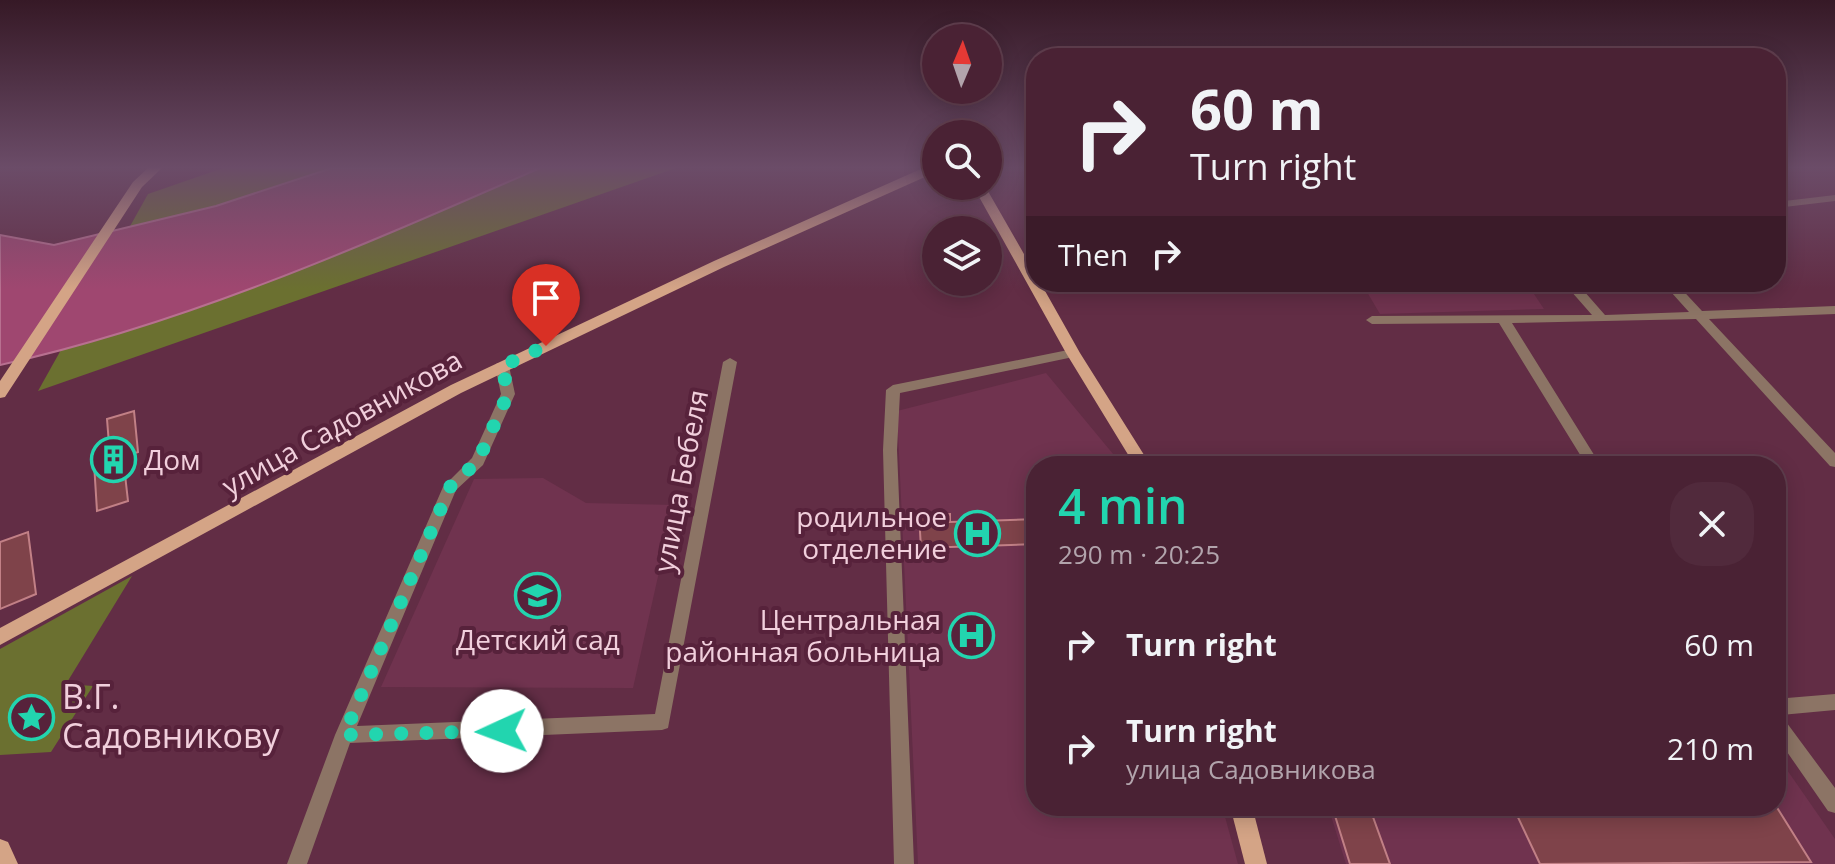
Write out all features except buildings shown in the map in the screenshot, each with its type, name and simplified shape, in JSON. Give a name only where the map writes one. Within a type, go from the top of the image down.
[{"type":"main road","points":[[0,393],[122,208]]},
{"type":"main road","name":"улица Садовникова","points":[[0,637],[502,366],[846,208]]},
{"type":"main road","points":[[992,208],[1026,270]]},
{"type":"main road","points":[[1039,292],[1137,456]]},
{"type":"main road","points":[[1244,816],[1256,864]]},
{"type":"main road","points":[[0,850],[7,864]]},
{"type":"street","points":[[1578,292],[1602,319]]},
{"type":"street","points":[[1677,292],[1835,462]]},
{"type":"street","points":[[1372,320],[1602,319],[1835,310]]},
{"type":"street","points":[[1503,319],[1588,456]]},
{"type":"street","points":[[904,864],[890,450],[893,390],[1073,353]]},
{"type":"street","name":"улица Бебеля","points":[[344,735],[662,722],[730,362]]},
{"type":"street","points":[[297,864],[344,735],[450,487],[478,461],[508,394],[502,366]]},
{"type":"street","points":[[1786,706],[1835,702]]},
{"type":"street","points":[[1786,735],[1835,804]]},
{"type":"shaded area","points":[[206,208],[447,208],[207,305],[69,348],[0,365],[0,235],[54,245]]},
{"type":"shaded area","points":[[1367,292],[1533,292],[1544,309],[1380,314]]},
{"type":"shaded area","name":"Центральная районная больница","points":[[1046,373],[1115,456],[1026,456],[1026,816],[1225,816],[1238,864],[918,864],[897,411]]},
{"type":"shaded area","name":"Детский сад","points":[[543,478],[586,503],[674,505],[633,688],[381,687],[474,479]]},
{"type":"shaded area","points":[[1786,768],[1835,839],[1835,864],[1346,864],[1331,816],[1786,816]]},
{"type":"green space","points":[[140,208],[561,208],[38,391]]},
{"type":"green space","points":[[132,576],[66,684],[93,686],[51,752],[0,755],[0,649]]},
{"type":"place","name":"Дом","points":[[113,460]]},
{"type":"place","name":"родильное отделение","points":[[978,533]]},
{"type":"place","name":"Детский сад","points":[[538,596]]},
{"type":"place","name":"Центральная районная больница","points":[[972,636]]},
{"type":"place","name":"В.Г. Садовникову","points":[[31,717]]},
{"type":"route","points":[[502,731],[344,735],[450,487],[478,461],[508,394],[502,366],[546,346]]}]
